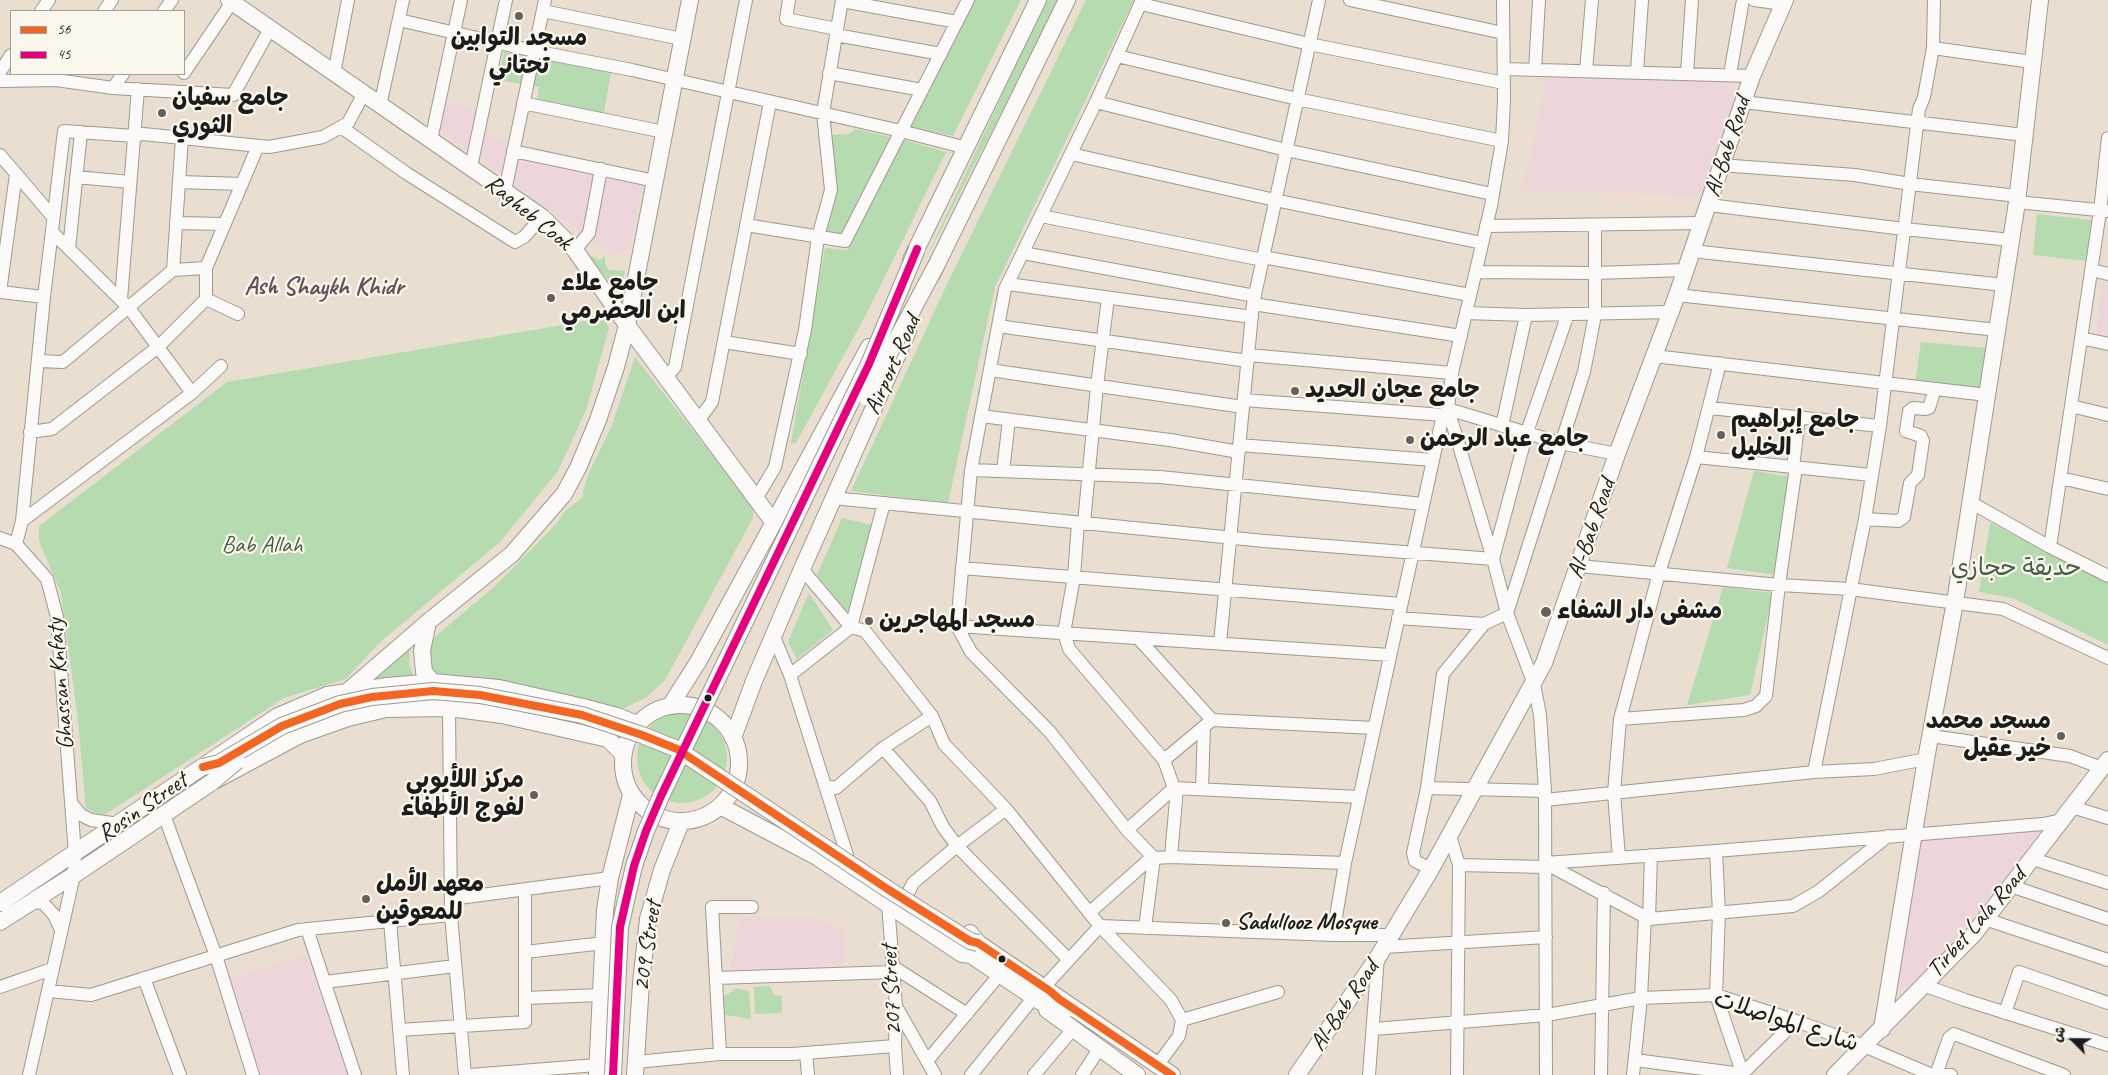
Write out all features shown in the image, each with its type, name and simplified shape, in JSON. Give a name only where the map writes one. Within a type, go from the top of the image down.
[{"type":"main road","points":[[348,691],[428,622],[512,554],[564,494],[578,468],[598,420],[616,367],[627,325],[690,0]]},
{"type":"main road","name":"Airport Road","points":[[670,706],[691,675],[861,362],[1038,0]]},
{"type":"main road","name":"Airport Road","points":[[733,738],[754,681],[802,569],[889,377],[938,262],[1067,0]]},
{"type":"main road","points":[[1882,1029],[1926,760],[1955,602],[2011,240],[2040,0]]},
{"type":"main road","name":"Ragheb Cook","points":[[231,1],[363,95],[542,217],[575,250],[627,325],[774,523]]},
{"type":"main road","name":"Al-Bab Road","points":[[1298,1075],[1384,946],[1431,869],[1534,684],[1552,644],[1617,454],[1709,205],[1720,165],[1752,76],[1784,2]]},
{"type":"main road","points":[[613,1075],[620,927],[634,866],[646,831],[661,796],[869,364],[917,249]]},
{"type":"main road","points":[[624,1075],[631,925],[640,883],[656,836],[736,663],[859,410],[938,262]]},
{"type":"main road","points":[[428,622],[422,651],[424,672],[433,682]]},
{"type":"main road","name":"Rosin Street","points":[[0,903],[76,854],[278,716],[327,695],[433,682],[499,688],[583,707],[617,716],[637,724]]},
{"type":"main road","points":[[203,767],[219,763],[282,726],[340,704],[372,697],[442,692],[480,695],[582,715],[677,749],[889,890],[970,941],[975,949],[1000,974],[1047,997],[1172,1075]]},
{"type":"main road","points":[[212,782],[243,756],[307,722],[342,711],[375,705],[433,699],[480,702],[584,722],[639,740],[700,773],[966,947],[975,949],[1047,997],[1157,1075]]},
{"type":"main road","points":[[688,705],[705,710],[721,722],[733,738],[739,761],[737,779],[733,789],[720,806],[709,815],[695,820],[681,822],[662,819],[644,810],[631,795],[625,782],[622,754],[628,738],[637,724],[652,712],[670,706],[688,705]]},
{"type":"main road","points":[[577,731],[583,707]]},
{"type":"main road","name":"Rosin Street","points":[[0,922],[74,876],[91,862],[212,782],[300,735],[348,718],[386,709],[449,708],[502,715],[608,739],[622,754]]},
{"type":"main road","name":"Tirbet Lala Road","points":[[1835,1075],[1974,935],[2105,764]]},
{"type":"main road","points":[[737,779],[746,790],[973,935],[975,949]]},
{"type":"main road","name":"209 Street","points":[[597,1070],[604,943],[610,878],[631,795]]},
{"type":"main road","points":[[720,806],[817,857],[962,954],[975,949]]},
{"type":"main road","name":"209 Street","points":[[636,1068],[641,983],[648,919],[662,870],[681,822]]},
{"type":"main road","points":[[1047,997],[1064,994],[1135,1039],[1184,1075]]},
{"type":"main road","points":[[1047,997],[1048,1012],[1137,1075]]},
{"type":"street","points":[[380,106],[403,0]]},
{"type":"street","points":[[431,140],[461,0]]},
{"type":"street","points":[[471,167],[506,0]]},
{"type":"street","points":[[666,377],[675,366],[746,0]]},
{"type":"street","points":[[788,0],[786,19],[836,32],[941,54]]},
{"type":"street","points":[[756,499],[775,467],[800,354],[818,237],[831,190],[823,114],[842,0],[957,22]]},
{"type":"street","points":[[746,225],[845,241],[968,0]]},
{"type":"street","points":[[1220,644],[1254,300],[1319,0]]},
{"type":"street","points":[[1350,0],[1384,4],[1503,33]]},
{"type":"street","points":[[1333,936],[1345,863],[1359,797],[1445,412],[1460,336],[1476,272],[1502,141],[1504,83],[1503,0]]},
{"type":"street","points":[[1536,70],[1539,0]]},
{"type":"street","points":[[1586,71],[1592,0]]},
{"type":"street","points":[[1637,72],[1642,0]]},
{"type":"street","points":[[1687,73],[1692,0]]},
{"type":"street","points":[[1730,74],[1743,0]]},
{"type":"street","points":[[1754,0],[1784,2]]},
{"type":"street","points":[[1814,772],[1865,519],[1880,426],[1919,109],[1924,97],[1933,48],[1934,0]]},
{"type":"street","points":[[185,70],[231,1]]},
{"type":"street","points":[[334,74],[345,2]]},
{"type":"street","points":[[1145,928],[1153,858],[1127,830],[1050,732],[972,652],[957,626],[971,470],[998,326],[1008,284],[1096,102],[1141,2],[1309,44],[1504,83]]},
{"type":"street","points":[[505,191],[544,6],[682,39]]},
{"type":"street","points":[[399,20],[497,43],[728,92],[967,148]]},
{"type":"street","points":[[0,80],[58,77],[113,88],[233,95],[270,29]]},
{"type":"street","points":[[1933,48],[2032,62]]},
{"type":"street","points":[[1117,56],[1297,99],[1502,141]]},
{"type":"street","points":[[0,72],[10,57]]},
{"type":"street","points":[[1504,70],[1752,76]]},
{"type":"street","points":[[830,74],[922,90]]},
{"type":"street","points":[[113,88],[122,75]]},
{"type":"street","points":[[171,91],[182,75]]},
{"type":"street","points":[[125,304],[130,182],[138,89]]},
{"type":"street","points":[[16,544],[22,521],[44,296],[64,131],[134,136],[142,134],[269,147],[323,137],[348,123],[363,95]]},
{"type":"street","points":[[698,420],[712,402],[770,102]]},
{"type":"street","points":[[1096,102],[1286,150],[1492,194]]},
{"type":"street","points":[[1743,102],[2024,136]]},
{"type":"street","points":[[524,103],[664,132]]},
{"type":"street","points":[[341,127],[406,173],[515,242],[524,238],[542,217]]},
{"type":"street","points":[[69,249],[81,132]]},
{"type":"street","points":[[173,270],[182,138]]},
{"type":"street","points":[[2050,547],[2092,270],[2104,211],[2108,138]]},
{"type":"street","points":[[30,432],[52,429],[158,347],[206,299],[206,268],[258,146]]},
{"type":"street","points":[[514,151],[655,180]]},
{"type":"street","points":[[1071,154],[1276,200],[1482,243]]},
{"type":"street","points":[[0,155],[53,217]]},
{"type":"street","points":[[1720,165],[1855,175],[2104,211]]},
{"type":"street","points":[[575,250],[589,233],[601,169]]},
{"type":"street","points":[[16,174],[0,292],[44,296]]},
{"type":"street","points":[[76,177],[130,182]]},
{"type":"street","points":[[179,182],[242,184]]},
{"type":"street","points":[[1709,205],[2011,240]]},
{"type":"street","points":[[1041,216],[1263,259],[1470,295]]},
{"type":"street","points":[[176,223],[225,224]]},
{"type":"street","points":[[1486,226],[1595,226],[1702,223]]},
{"type":"street","points":[[1431,869],[1419,865],[1413,858],[1427,788],[1443,674],[1484,624],[1507,613],[1584,372],[1595,315],[1595,226]]},
{"type":"street","points":[[52,232],[125,304],[192,393]]},
{"type":"street","points":[[1692,251],[2004,285]]},
{"type":"street","points":[[1023,253],[1254,300],[1460,336]]},
{"type":"street","points":[[38,361],[63,362],[125,304],[173,270],[206,268]]},
{"type":"street","points":[[1476,272],[1595,273],[1685,270]]},
{"type":"street","points":[[2092,270],[2108,274]]},
{"type":"street","points":[[1008,284],[1252,317]]},
{"type":"street","points":[[1677,295],[1997,330]]},
{"type":"street","points":[[1108,298],[1089,474],[1064,633],[1069,649],[1164,760],[1176,788],[1171,857]]},
{"type":"street","points":[[206,299],[238,314]]},
{"type":"street","points":[[1466,313],[1526,316],[1670,312]]},
{"type":"street","points":[[1493,559],[1526,432],[1568,314]]},
{"type":"street","points":[[1502,426],[1526,316]]},
{"type":"street","points":[[998,326],[1248,358],[1452,373]]},
{"type":"street","points":[[2082,338],[2108,344]]},
{"type":"street","points":[[724,342],[800,354]]},
{"type":"street","points":[[1654,356],[1987,395]]},
{"type":"street","points":[[1619,858],[1614,793],[1620,718],[1659,574],[1710,408],[1720,363]]},
{"type":"street","points":[[22,521],[192,393],[221,366]]},
{"type":"street","points":[[990,370],[1097,386],[1244,404],[1445,412],[1526,432],[1560,443],[1617,454]]},
{"type":"street","points":[[1865,519],[1898,521],[1904,517],[1910,483],[1918,475],[1923,441],[1921,436],[1906,431],[1909,410],[1913,408],[1929,408],[1935,389]]},
{"type":"street","points":[[2071,406],[2108,415]]},
{"type":"street","points":[[1710,408],[1880,426]]},
{"type":"street","points":[[1445,412],[1493,559],[1507,613],[1534,684],[1540,715],[1545,796],[1546,1075]]},
{"type":"street","points":[[981,416],[1239,448],[1433,460]]},
{"type":"street","points":[[1620,718],[1744,710],[1756,706],[1766,696],[1795,467],[1799,417]]},
{"type":"street","points":[[1004,471],[1009,420]]},
{"type":"street","points":[[1696,457],[1871,475]]},
{"type":"street","points":[[971,470],[1160,477],[1423,504]]},
{"type":"street","points":[[2061,478],[2108,489]]},
{"type":"street","points":[[833,498],[1230,538],[1493,559]]},
{"type":"street","points":[[1970,502],[2050,547],[2108,576]]},
{"type":"street","points":[[790,675],[851,627],[884,503]]},
{"type":"street","name":"Ghassan Knfaty","points":[[0,538],[16,544],[47,578],[57,616],[76,854],[74,876],[60,930],[49,991],[29,1075]]},
{"type":"street","points":[[1579,566],[1779,585],[1850,589],[2003,609],[2108,658]]},
{"type":"street","points":[[962,568],[1401,604]]},
{"type":"street","points":[[802,569],[851,627],[865,632],[932,716],[944,744],[1006,809],[1100,926],[1171,1000],[1182,1020],[1179,1036],[1162,1059]]},
{"type":"street","points":[[1398,618],[1484,624]]},
{"type":"street","points":[[957,626],[1390,655]]},
{"type":"street","points":[[774,637],[790,675],[847,855]]},
{"type":"street","points":[[1138,638],[1208,724],[1202,788]]},
{"type":"street","points":[[449,708],[451,915],[465,1075]]},
{"type":"street","points":[[825,786],[836,788],[883,748],[932,716]]},
{"type":"street","points":[[1164,760],[1208,724],[1374,728]]},
{"type":"street","points":[[1931,736],[2070,756],[2105,764]]},
{"type":"street","points":[[883,748],[930,801],[943,828],[957,846],[1069,960]]},
{"type":"street","points":[[1427,788],[1545,796],[1614,793],[1814,772],[1874,769],[1926,760]]},
{"type":"street","points":[[1127,830],[1176,788],[1359,797]]},
{"type":"street","points":[[72,804],[81,815],[91,820],[119,824]]},
{"type":"street","points":[[2072,807],[2108,818]]},
{"type":"street","points":[[908,893],[912,883],[1006,809]]},
{"type":"street","points":[[164,815],[216,956],[248,1074]]},
{"type":"street","points":[[1459,865],[1545,865],[2043,824],[2062,820]]},
{"type":"street","points":[[1450,836],[1459,865],[1457,1075]]},
{"type":"street","points":[[1545,865],[1647,918],[1719,913],[1793,906],[1819,891],[1888,836]]},
{"type":"street","points":[[1716,852],[1719,913],[1716,995],[1742,1074]]},
{"type":"street","points":[[1633,1075],[1641,998],[1651,855]]},
{"type":"street","points":[[1089,913],[1153,858],[1345,863]]},
{"type":"street","points":[[2033,859],[2108,883]]},
{"type":"street","points":[[451,899],[610,878]]},
{"type":"street","points":[[2011,886],[2108,919]]},
{"type":"street","points":[[399,1030],[525,1022],[525,889]]},
{"type":"street","points":[[1601,1075],[1604,894]]},
{"type":"street","points":[[33,902],[43,903],[54,915],[60,930]]},
{"type":"street","name":"207 Street","points":[[888,904],[896,1006],[895,1046],[897,1075]]},
{"type":"street","points":[[720,1054],[712,907],[752,907]]},
{"type":"street","points":[[49,991],[91,995],[298,930],[451,915]]},
{"type":"street","points":[[1985,919],[2108,960]]},
{"type":"street","points":[[390,921],[403,1075]]},
{"type":"street","points":[[1100,926],[1333,936],[1384,946],[1457,944],[1546,937]]},
{"type":"street","points":[[971,1075],[1047,997],[1069,960],[1100,926]]},
{"type":"street","points":[[307,930],[355,1075]]},
{"type":"street","points":[[525,952],[604,943]]},
{"type":"street","points":[[1369,1075],[1384,946]]},
{"type":"street","points":[[325,982],[456,966]]},
{"type":"street","points":[[0,988],[52,968]]},
{"type":"street","points":[[716,978],[892,969],[967,1014]]},
{"type":"street","points":[[2005,1013],[2019,972],[2108,1003]]},
{"type":"street","points":[[928,1061],[1000,974]]},
{"type":"street","points":[[144,978],[180,1075]]},
{"type":"street","points":[[1923,985],[2108,1045]]},
{"type":"street","points":[[1182,1020],[1278,992]]},
{"type":"street","points":[[525,998],[601,995]]},
{"type":"street","name":"شارع المواصلات","points":[[1374,1029],[1547,1014],[1641,998],[1716,995],[1796,1021],[1934,1075]]},
{"type":"street","points":[[896,1006],[935,1075]]},
{"type":"street","points":[[1742,1074],[1796,1021]]},
{"type":"street","points":[[1034,1075],[1073,1029]]},
{"type":"street","points":[[1934,1075],[1950,1038],[1954,1034],[2064,1075]]},
{"type":"street","points":[[636,1068],[720,1054],[806,1053],[895,1046]]},
{"type":"street","points":[[1082,1075],[1099,1048]]},
{"type":"street","points":[[806,1053],[808,1075]]},
{"type":"street","points":[[1635,1060],[1742,1074]]},
{"type":"street","points":[[470,1075],[597,1070]]},
{"type":"street","points":[[1943,1075],[1951,1075]]},
{"type":"shaded area","points":[[1545,78],[1727,80],[1726,89],[1738,90],[1701,196],[1521,190],[1536,132]]},
{"type":"shaded area","points":[[448,102],[477,110],[491,135],[512,143],[509,155],[643,185],[630,248],[614,256],[440,130]]},
{"type":"shaded area","points":[[2103,284],[2108,285],[2108,337],[2098,336],[2096,327]]},
{"type":"shaded area","points":[[2047,828],[2044,834],[1930,970],[1915,982],[1897,990],[1919,839]]},
{"type":"shaded area","points":[[740,917],[818,917],[846,933],[845,963],[730,971]]},
{"type":"shaded area","points":[[306,955],[349,1075],[261,1075],[230,979]]},
{"type":"green space","points":[[972,0],[1021,0],[953,136],[907,126]]},
{"type":"green space","points":[[1048,0],[1059,0],[923,265],[1030,35]]},
{"type":"green space","points":[[1086,0],[1134,0],[995,287],[948,503],[851,491],[949,280]]},
{"type":"green space","points":[[504,52],[611,72],[604,113],[537,100],[539,87],[499,80]]},
{"type":"green space","points":[[856,129],[890,137],[842,235],[827,233],[834,192],[832,135],[848,134]]},
{"type":"green space","points":[[901,139],[946,152],[868,311],[796,443],[791,443],[825,248],[848,250]]},
{"type":"green space","points":[[2037,214],[2091,220],[2087,261],[2033,255]]},
{"type":"green space","points":[[592,256],[599,260],[605,256],[605,264],[609,270],[625,271],[621,292],[617,291],[591,258]]},
{"type":"green space","name":"Bab Allah","points":[[604,318],[609,328],[586,410],[558,471],[500,542],[379,643],[346,679],[284,698],[103,816],[86,809],[78,720],[61,593],[39,541],[39,526],[227,382]]},
{"type":"green space","points":[[1921,342],[1987,348],[1981,388],[1915,383]]},
{"type":"green space","points":[[635,357],[753,507],[753,518],[665,680],[647,697],[624,708],[617,709],[444,676],[437,672],[429,665],[430,644],[437,635],[494,587],[558,522],[564,512],[582,498],[587,477],[612,425]]},
{"type":"green space","points":[[1754,471],[1792,477],[1776,575],[1727,568]]},
{"type":"green space","points":[[842,518],[873,525],[850,615],[817,575]]},
{"type":"green space","name":"حديقة حجازي","points":[[1990,523],[2108,582],[2108,645],[2013,598],[1979,592]]},
{"type":"green space","points":[[1723,587],[1773,593],[1750,695],[1687,705]]},
{"type":"green space","points":[[809,593],[833,630],[797,659],[788,642]]},
{"type":"green space","points":[[410,643],[409,665],[414,676],[366,681]]},
{"type":"green space","points":[[673,713],[691,713],[707,720],[720,733],[727,749],[727,767],[720,783],[707,796],[691,803],[673,803],[657,796],[644,783],[637,767],[637,749],[644,733],[657,720]]},
{"type":"green space","points":[[770,986],[774,995],[782,996],[782,1013],[755,1014],[754,987]]},
{"type":"green space","points":[[737,988],[749,991],[751,1019],[725,1015],[723,997]]},
{"type":"transit line","name":"45","points":[[613,1075],[620,927],[634,866],[646,831],[661,796],[869,364],[917,249]]},
{"type":"transit line","name":"56","points":[[203,767],[219,763],[282,726],[340,704],[372,697],[433,691],[480,695],[582,715],[677,749],[889,890],[970,941],[978,943],[1172,1075]]},
{"type":"place","name":"مسجد التوابين تحتاني","points":[[519,16]]},
{"type":"place","name":"جامع سفيان الثوري","points":[[162,113]]},
{"type":"place","name":"جامع علاء ابن الحضرمي","points":[[551,298]]},
{"type":"place","name":"جامع عجان الحديد","points":[[1295,391]]},
{"type":"place","name":"جامع إبراهيم الخليل","points":[[1721,435]]},
{"type":"place","name":"جامع عباد الرحمن","points":[[1410,440]]},
{"type":"place","name":"مشفى دار الشفاء","points":[[1546,612]]},
{"type":"place","name":"مسجد المهاجرين","points":[[869,621]]},
{"type":"place","name":"مسجد محمد خير عقيل","points":[[2061,736]]},
{"type":"place","name":"مركز اللأيوبي لفوج الأطفاء","points":[[534,795]]},
{"type":"place","name":"معهد الأمل للمعوقين","points":[[366,899]]},
{"type":"place","name":"Sadullooz Mosque","points":[[1226,923]]},
{"type":"district","name":"Ash Shaykh Khidr","points":[[324,287]]}]
